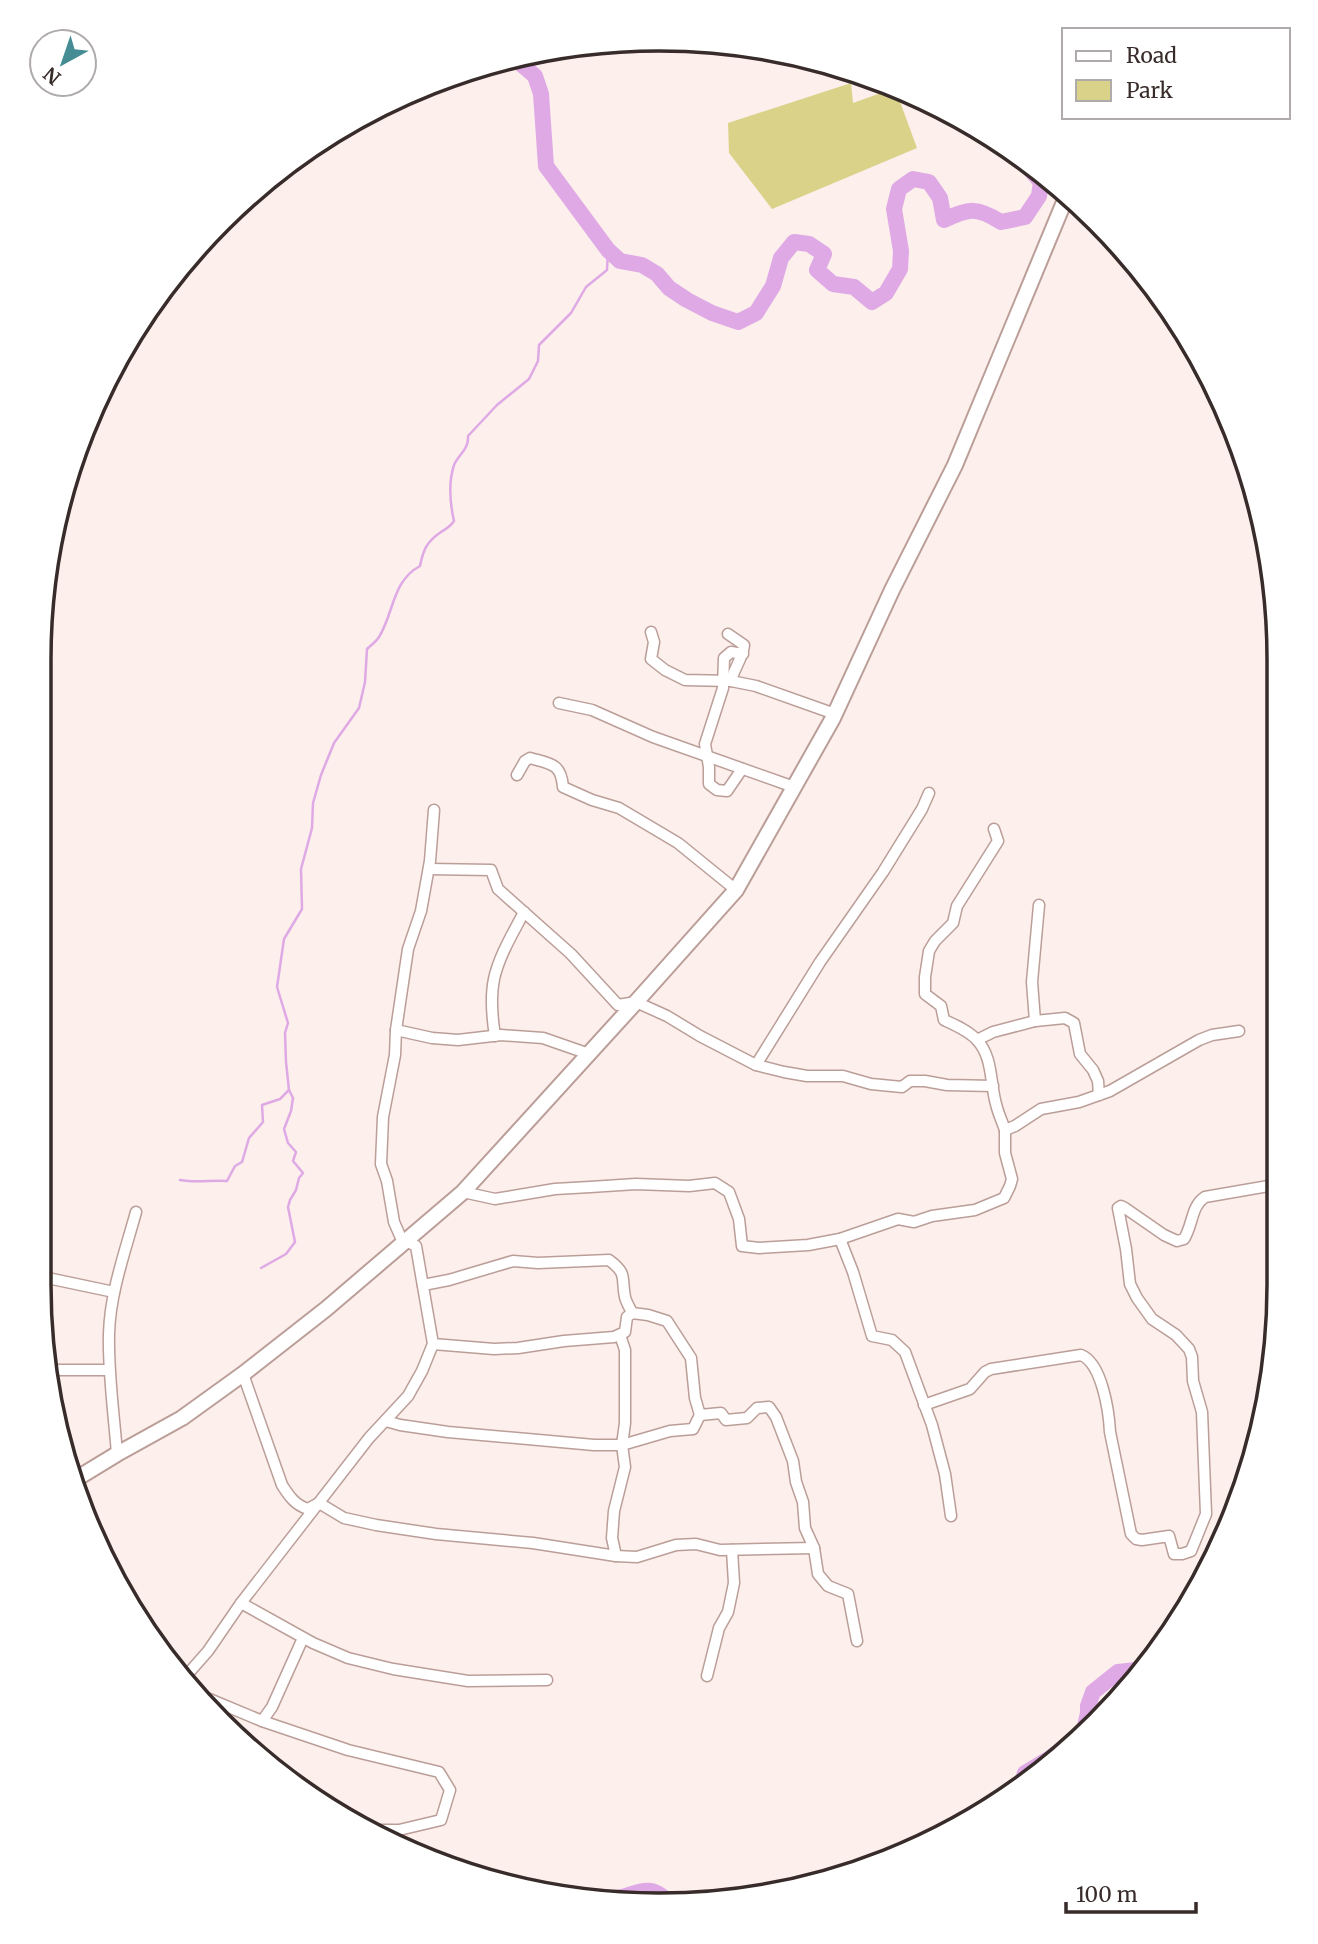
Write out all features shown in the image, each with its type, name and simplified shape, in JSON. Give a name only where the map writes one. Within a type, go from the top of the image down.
[{"type":"street","points":[[82,1478],[117,1454],[182,1418],[243,1374],[326,1309],[463,1192],[736,890],[835,714],[892,590],[955,465],[1063,205]]},
{"type":"street","points":[[650,632],[654,642],[651,659],[685,680],[727,681],[756,686],[835,714]]},
{"type":"street","points":[[728,634],[744,645],[743,654],[723,688],[705,744],[709,783],[717,790],[727,791],[742,769]]},
{"type":"street","points":[[559,703],[592,710],[653,737],[794,787]]},
{"type":"street","points":[[517,775],[525,761],[530,758],[556,766],[562,773],[563,787],[619,808],[678,843],[736,890]]},
{"type":"street","points":[[756,1065],[820,962],[883,872],[929,793]]},
{"type":"street","points":[[190,1671],[208,1651],[241,1603],[369,1438],[408,1396],[422,1371],[432,1344],[416,1246],[401,1238],[394,1222],[387,1181],[381,1164],[383,1117],[395,1055],[408,948],[421,911],[429,869],[434,810]]},
{"type":"street","points":[[463,1192],[495,1199],[555,1189],[715,1183],[729,1192],[739,1219],[741,1246],[759,1248],[808,1245],[840,1239],[898,1219],[914,1222],[932,1216],[975,1210],[1004,1198],[1012,1179],[1005,1153],[1005,1130],[995,1103],[986,1054],[977,1040],[944,1020],[941,1006],[925,994],[929,951],[953,923],[957,905],[998,841],[994,829]]},
{"type":"street","points":[[429,869],[491,870],[498,889],[571,954],[618,1005],[636,1002],[756,1065],[807,1076],[843,1076],[894,1087],[902,1087],[910,1081],[993,1086]]},
{"type":"street","points":[[1035,1021],[1032,982],[1039,905]]},
{"type":"street","points":[[495,1036],[491,1013],[494,978],[524,912]]},
{"type":"street","points":[[977,1040],[993,1032],[1035,1021],[1065,1018],[1074,1023],[1080,1054],[1094,1070],[1098,1081],[1098,1095]]},
{"type":"street","points":[[396,1030],[432,1038],[458,1040],[521,1035],[542,1038],[589,1054]]},
{"type":"street","points":[[1005,1130],[1041,1110],[1079,1102],[1110,1091],[1199,1040],[1239,1031]]},
{"type":"street","points":[[924,1405],[970,1389],[991,1369],[1081,1355],[1085,1357],[1091,1363],[1104,1393],[1131,1534],[1142,1540],[1169,1536],[1174,1554],[1191,1551],[1206,1514],[1202,1412],[1193,1381],[1192,1357],[1189,1349],[1176,1335],[1152,1319],[1129,1284],[1118,1208],[1125,1208],[1177,1241],[1184,1239],[1189,1231],[1198,1201],[1205,1197],[1267,1187]]},
{"type":"street","points":[[117,1454],[108,1332],[114,1292],[136,1212]]},
{"type":"street","points":[[840,1239],[872,1336],[892,1340],[905,1352],[946,1474],[951,1516]]},
{"type":"street","points":[[423,1285],[513,1261],[538,1263],[609,1260],[617,1265],[624,1276],[624,1296],[632,1313]]},
{"type":"street","points":[[51,1279],[114,1292]]},
{"type":"street","points":[[386,1421],[448,1432],[545,1442],[622,1445],[670,1432],[693,1429],[700,1415],[695,1398],[691,1358],[667,1321],[648,1315],[632,1313],[627,1317],[625,1332],[614,1338],[494,1349],[432,1344]]},
{"type":"street","points":[[615,1556],[612,1538],[617,1494],[625,1466],[622,1445],[625,1423],[625,1350],[620,1335]]},
{"type":"street","points":[[57,1370],[109,1370]]},
{"type":"street","points":[[243,1374],[282,1485],[293,1501],[301,1507],[308,1509],[319,1503]]},
{"type":"street","points":[[700,1415],[720,1413],[726,1420],[747,1418],[757,1408],[769,1407],[776,1417],[793,1461],[803,1502],[804,1528],[814,1548],[818,1574],[828,1586],[848,1594],[857,1641]]},
{"type":"street","points":[[319,1503],[344,1518],[376,1525],[436,1534],[533,1543],[615,1556],[637,1557],[676,1545],[696,1544],[720,1550],[814,1548]]},
{"type":"street","points":[[708,1676],[719,1628],[728,1612],[734,1583],[732,1549]]},
{"type":"street","points":[[241,1603],[303,1638],[348,1658],[393,1669],[468,1681],[547,1681]]},
{"type":"street","points":[[262,1721],[272,1707],[303,1638]]},
{"type":"street","points":[[217,1702],[262,1721],[348,1750],[439,1772],[450,1790],[441,1820],[388,1830]]},
{"type":"green space","points":[[851,83],[853,103],[881,93],[900,100],[917,148],[772,209],[729,153],[728,123]]},
{"type":"waterway","points":[[523,66],[535,76],[541,94],[546,166],[608,250],[620,261],[642,265],[657,274],[669,288],[687,300],[738,322],[756,313],[773,286],[781,258],[794,242],[809,244],[824,254],[817,270],[833,284],[854,287],[872,302],[886,293],[900,269],[901,251],[894,209],[899,189],[913,179],[929,182],[940,198],[944,220],[967,211],[986,214],[1001,222],[1025,217],[1039,196],[1040,186]]},
{"type":"waterway","points":[[261,1268],[286,1254],[295,1242],[288,1207],[303,1173],[293,1161],[296,1152],[288,1143],[284,1129],[293,1098],[289,1090],[286,1062],[285,1033],[288,1023],[277,987],[284,939],[302,909],[301,869],[312,828],[313,803],[321,775],[334,743],[359,708],[365,682],[367,649],[379,637],[399,589],[411,572],[420,566],[429,543],[454,521],[451,479],[454,465],[465,448],[468,436],[497,405],[529,379],[538,361],[539,345],[571,313],[586,287],[607,270],[608,250]]},
{"type":"waterway","points":[[180,1180],[227,1181],[235,1166],[242,1162],[249,1138],[263,1122],[262,1105],[280,1099],[289,1090]]},
{"type":"waterway","points":[[1087,1717],[1093,1692],[1118,1672],[1129,1671]]},
{"type":"waterway","points":[[637,1892],[656,1893]]}]
